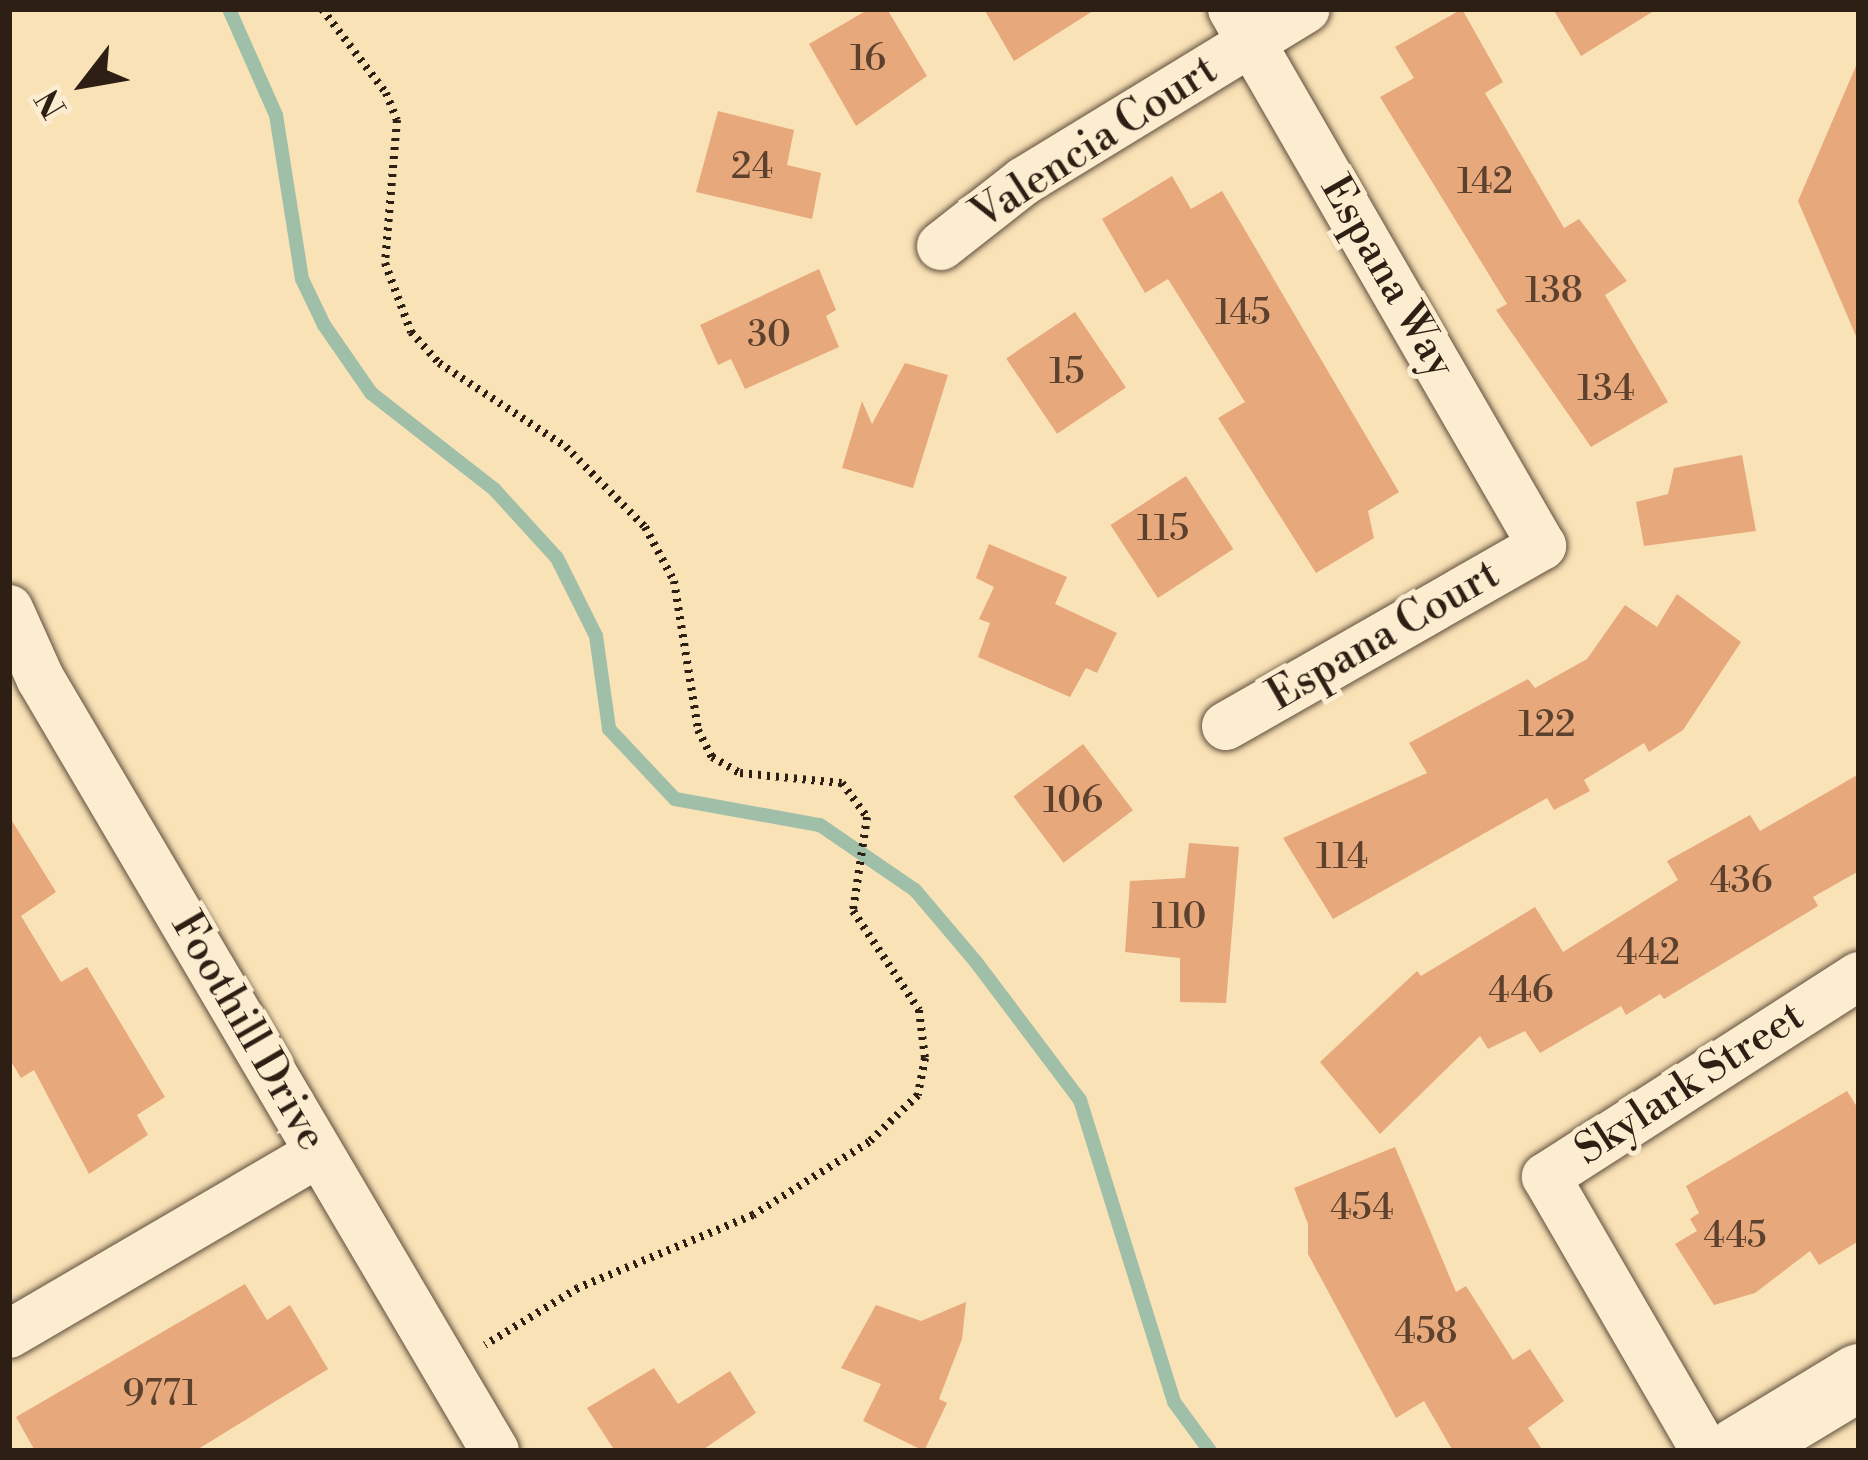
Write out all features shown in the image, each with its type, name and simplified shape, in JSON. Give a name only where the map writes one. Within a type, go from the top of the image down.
[{"type":"street","name":"Valencia Court","points":[[941,246],[1241,26],[1306,9]]},
{"type":"street","name":"Espana Way","points":[[1241,26],[1542,546]]},
{"type":"street","name":"Espana Court","points":[[1226,726],[1542,546]]},
{"type":"street","name":"Foothill Drive","points":[[9,609],[40,678],[495,1451]]},
{"type":"street","name":"Skylark Street","points":[[1705,1451],[1546,1177],[1859,976]]},
{"type":"street","points":[[9,1334],[319,1153]]},
{"type":"street","points":[[1737,1451],[1859,1377]]},
{"type":"path","points":[[322,9],[386,93],[397,120],[385,263],[411,332],[439,363],[566,447],[645,527],[674,581],[698,730],[712,757],[740,773],[842,783],[867,817],[853,911],[919,1010],[926,1058],[918,1095],[869,1142],[753,1216],[578,1288],[448,1368]]},
{"type":"building","points":[[869,9],[887,9],[927,76],[856,126],[809,44]]},
{"type":"building","points":[[984,9],[1096,9],[1014,61]]},
{"type":"building","points":[[1462,9],[1503,82],[1485,93],[1564,228],[1579,219],[1627,281],[1605,295],[1668,402],[1591,447],[1496,310],[1507,304],[1380,97],[1414,78],[1395,47]]},
{"type":"building","points":[[1553,9],[1657,9],[1581,56]]},
{"type":"building","points":[[1859,59],[1859,343],[1798,201]]},
{"type":"building","points":[[718,111],[794,130],[787,165],[821,173],[812,219],[696,192]]},
{"type":"building","points":[[1172,176],[1191,209],[1222,191],[1399,492],[1368,511],[1374,538],[1316,573],[1218,418],[1245,402],[1168,279],[1145,293],[1102,219]]},
{"type":"building","points":[[819,269],[836,310],[826,316],[839,347],[745,389],[731,359],[718,365],[700,325]]},
{"type":"building","points":[[1075,312],[1126,387],[1057,434],[1006,358]]},
{"type":"building","points":[[905,363],[948,375],[913,488],[842,468],[862,401],[872,424]]},
{"type":"building","points":[[1742,455],[1756,531],[1644,546],[1636,502],[1668,494],[1674,468]]},
{"type":"building","points":[[1186,476],[1233,549],[1158,598],[1111,525]]},
{"type":"building","points":[[989,544],[1067,577],[1055,604],[1117,633],[1097,673],[1086,668],[1070,697],[978,657],[990,623],[979,619],[994,587],[976,578]]},
{"type":"building","points":[[1677,594],[1741,642],[1683,730],[1649,752],[1644,743],[1584,780],[1590,791],[1554,810],[1547,798],[1333,919],[1283,838],[1427,773],[1409,743],[1528,679],[1535,688],[1587,659],[1625,605],[1657,627]]},
{"type":"building","points":[[1083,744],[1133,810],[1063,863],[1014,796]]},
{"type":"building","points":[[1859,774],[1859,871],[1813,897],[1818,906],[1664,999],[1660,994],[1626,1015],[1621,1006],[1540,1053],[1525,1031],[1488,1049],[1480,1036],[1380,1134],[1320,1062],[1417,971],[1421,976],[1535,907],[1563,952],[1678,880],[1667,861],[1750,815],[1760,831]]},
{"type":"building","points":[[9,816],[56,892],[21,916],[61,982],[87,967],[165,1097],[137,1115],[148,1135],[89,1174],[34,1070],[21,1078],[9,1058]]},
{"type":"building","points":[[1189,843],[1239,847],[1226,1003],[1180,1002],[1180,958],[1125,952],[1130,881],[1185,878]]},
{"type":"building","points":[[1847,1091],[1859,1110],[1859,1241],[1819,1265],[1810,1251],[1755,1293],[1714,1305],[1675,1244],[1697,1231],[1690,1219],[1699,1213],[1686,1186]]},
{"type":"building","points":[[1395,1147],[1456,1292],[1466,1286],[1513,1360],[1530,1349],[1564,1401],[1528,1428],[1543,1451],[1453,1451],[1424,1401],[1396,1418],[1308,1254],[1308,1224],[1294,1188]]},
{"type":"building","points":[[245,1284],[267,1320],[290,1305],[328,1369],[195,1451],[35,1451],[16,1417]]},
{"type":"building","points":[[966,1302],[962,1339],[939,1399],[947,1403],[924,1451],[863,1421],[881,1384],[841,1368],[876,1305],[921,1321]]},
{"type":"building","points":[[654,1368],[678,1404],[730,1371],[756,1413],[701,1451],[615,1451],[587,1408]]},
{"type":"waterway","points":[[229,9],[276,115],[302,279],[324,325],[371,393],[494,489],[557,558],[596,636],[609,729],[675,799],[820,825],[915,890],[976,962],[1080,1100],[1174,1402],[1210,1451]]}]
